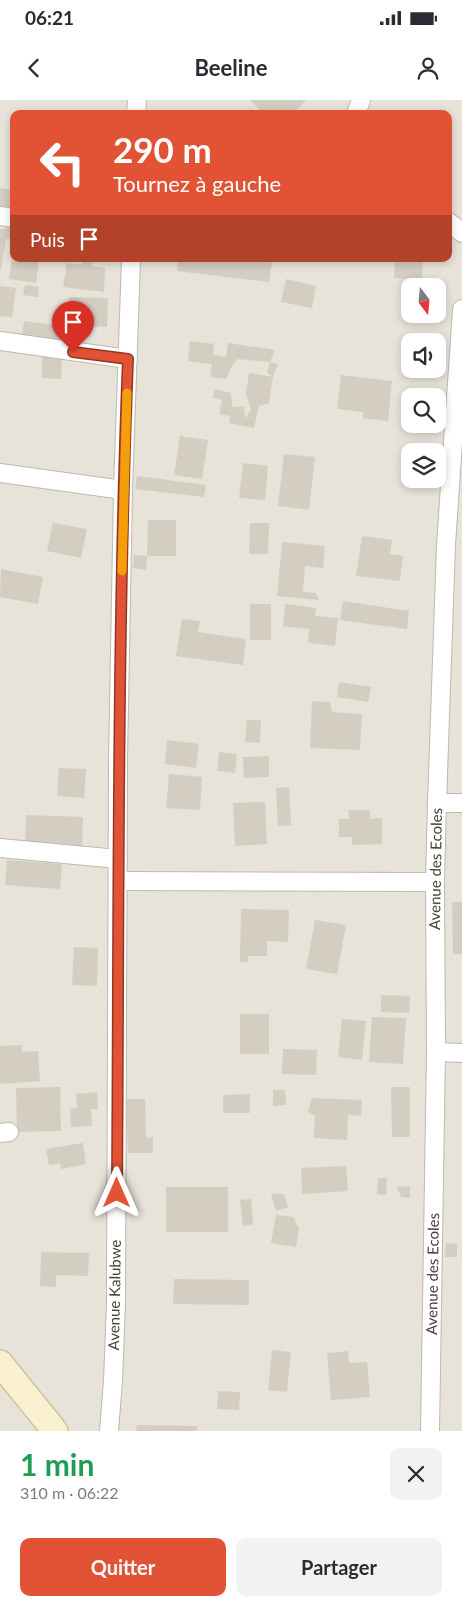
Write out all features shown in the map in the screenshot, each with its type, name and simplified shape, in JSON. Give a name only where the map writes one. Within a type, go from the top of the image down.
[{"type":"street","points":[[452,225],[462,233]]},
{"type":"street","name":"Avenue Kalubwe","points":[[109,1431],[116,1303],[118,859],[123,490],[131,262]]},
{"type":"street","name":"Avenue des Ecoles","points":[[430,1431],[436,1052],[434,882],[437,802],[454,546],[462,309]]},
{"type":"street","points":[[0,342],[128,359]]},
{"type":"street","points":[[0,473],[123,490]]},
{"type":"street","points":[[437,802],[462,803]]},
{"type":"street","points":[[0,848],[118,859]]},
{"type":"street","points":[[118,881],[434,882]]},
{"type":"street","points":[[436,1052],[462,1053]]},
{"type":"street","points":[[0,1363],[55,1431]]},
{"type":"shaded area","points":[[0,100],[462,100],[462,1431],[0,1431]]},
{"type":"building","points":[[250,100],[306,100],[297,110],[260,110]]},
{"type":"building","points":[[0,188],[10,189],[10,215],[0,214]]},
{"type":"building","points":[[6,225],[10,226],[10,239],[6,239],[0,273],[0,229],[5,229]]},
{"type":"building","points":[[11,262],[39,262],[36,283],[9,279]]},
{"type":"building","points":[[83,262],[92,262],[91,266],[105,268],[104,292],[63,287],[67,263],[82,265]]},
{"type":"building","points":[[178,262],[272,263],[269,282],[177,271]]},
{"type":"building","points":[[395,262],[423,262],[422,278],[394,278]]},
{"type":"building","points":[[286,279],[316,286],[312,308],[281,302]]},
{"type":"building","points":[[25,285],[39,287],[38,297],[23,295]]},
{"type":"building","points":[[0,286],[16,288],[12,317],[0,316]]},
{"type":"building","points":[[69,297],[108,298],[107,327],[68,325]]},
{"type":"building","points":[[24,321],[62,326],[60,342],[22,337]]},
{"type":"building","points":[[190,341],[214,344],[213,355],[226,357],[228,343],[275,350],[270,362],[238,359],[232,366],[226,379],[210,377],[212,364],[188,361]]},
{"type":"building","points":[[42,357],[62,357],[61,379],[42,378]]},
{"type":"building","points":[[270,362],[278,364],[273,377],[267,372]]},
{"type":"building","points":[[249,373],[273,377],[269,403],[259,406],[254,428],[229,423],[230,416],[219,414],[222,400],[213,398],[215,389],[231,393],[232,407],[244,406],[245,419],[251,409],[246,394]]},
{"type":"building","points":[[341,375],[392,381],[388,421],[363,418],[363,412],[337,409]]},
{"type":"building","points":[[180,436],[208,440],[202,479],[174,475]]},
{"type":"building","points":[[284,454],[315,457],[309,510],[278,506]]},
{"type":"building","points":[[243,463],[268,466],[265,500],[239,498]]},
{"type":"building","points":[[137,476],[206,485],[204,497],[135,489]]},
{"type":"building","points":[[148,520],[176,520],[176,556],[147,556]]},
{"type":"building","points":[[53,523],[87,529],[81,558],[47,551]]},
{"type":"building","points":[[250,523],[269,523],[268,554],[249,554]]},
{"type":"building","points":[[362,536],[392,540],[390,554],[403,556],[400,581],[356,576]]},
{"type":"building","points":[[282,542],[325,546],[323,568],[305,566],[303,592],[316,593],[319,600],[277,596]]},
{"type":"building","points":[[134,555],[147,556],[146,570],[133,568]]},
{"type":"building","points":[[1,569],[43,577],[38,604],[0,597]]},
{"type":"building","points":[[343,601],[409,611],[407,629],[340,620]]},
{"type":"building","points":[[250,604],[271,604],[271,640],[250,640]]},
{"type":"building","points":[[285,604],[316,608],[315,616],[338,618],[335,646],[308,643],[309,629],[283,626]]},
{"type":"building","points":[[182,619],[200,621],[198,632],[246,639],[243,665],[176,656]]},
{"type":"building","points":[[339,682],[371,687],[368,702],[337,697]]},
{"type":"building","points":[[312,701],[330,702],[332,712],[362,714],[360,750],[310,748]]},
{"type":"building","points":[[247,720],[261,720],[260,743],[245,742]]},
{"type":"building","points":[[167,740],[199,744],[196,768],[165,764]]},
{"type":"building","points":[[219,752],[237,754],[235,773],[217,771]]},
{"type":"building","points":[[269,756],[269,777],[244,778],[243,757]]},
{"type":"building","points":[[59,768],[86,769],[84,798],[57,796]]},
{"type":"building","points":[[169,774],[202,777],[200,810],[166,808]]},
{"type":"building","points":[[289,787],[291,825],[278,826],[276,788]]},
{"type":"building","points":[[265,802],[267,844],[235,846],[233,803]]},
{"type":"building","points":[[348,810],[370,810],[370,819],[382,818],[382,844],[352,845],[352,837],[339,837],[339,819],[349,819]]},
{"type":"building","points":[[26,815],[83,817],[82,848],[25,846]]},
{"type":"building","points":[[7,860],[62,864],[60,889],[5,885]]},
{"type":"building","points":[[452,902],[462,902],[462,954],[453,954]]},
{"type":"building","points":[[241,909],[289,910],[288,942],[267,941],[267,956],[248,956],[248,962],[240,962]]},
{"type":"building","points":[[315,920],[346,925],[337,974],[306,969]]},
{"type":"building","points":[[74,947],[98,948],[97,986],[72,985]]},
{"type":"building","points":[[381,995],[410,996],[409,1013],[381,1012]]},
{"type":"building","points":[[240,1014],[269,1014],[269,1054],[240,1054]]},
{"type":"building","points":[[372,1017],[406,1018],[403,1064],[369,1062]]},
{"type":"building","points":[[342,1019],[366,1021],[362,1060],[338,1057]]},
{"type":"building","points":[[22,1045],[22,1052],[38,1051],[40,1081],[0,1084],[0,1046]]},
{"type":"building","points":[[283,1049],[317,1050],[316,1075],[282,1074]]},
{"type":"building","points":[[60,1087],[61,1131],[17,1132],[16,1088]]},
{"type":"building","points":[[391,1087],[410,1087],[410,1137],[392,1137]]},
{"type":"building","points":[[273,1090],[285,1090],[286,1105],[273,1106]]},
{"type":"building","points":[[97,1092],[98,1109],[91,1109],[92,1126],[71,1127],[70,1109],[77,1108],[76,1094]]},
{"type":"building","points":[[250,1094],[250,1113],[223,1113],[223,1095]]},
{"type":"building","points":[[312,1098],[362,1100],[361,1116],[348,1115],[347,1140],[314,1138],[315,1116],[308,1111]]},
{"type":"building","points":[[126,1099],[145,1099],[146,1138],[153,1137],[153,1153],[128,1153]]},
{"type":"building","points":[[83,1143],[86,1164],[61,1169],[60,1163],[49,1165],[46,1149]]},
{"type":"building","points":[[346,1166],[348,1191],[302,1194],[301,1168]]},
{"type":"building","points":[[378,1178],[387,1178],[386,1195],[377,1194]]},
{"type":"building","points":[[410,1186],[410,1198],[401,1197],[397,1187]]},
{"type":"building","points":[[166,1187],[228,1187],[228,1232],[166,1232]]},
{"type":"building","points":[[271,1194],[284,1194],[288,1207],[276,1211]]},
{"type":"building","points":[[251,1199],[253,1224],[243,1226],[240,1200]]},
{"type":"building","points":[[276,1215],[293,1217],[299,1228],[296,1247],[271,1243]]},
{"type":"building","points":[[446,1243],[457,1244],[457,1257],[445,1257]]},
{"type":"building","points":[[41,1252],[89,1253],[88,1276],[56,1275],[56,1287],[40,1286]]},
{"type":"building","points":[[174,1279],[249,1280],[249,1305],[173,1304]]},
{"type":"building","points":[[272,1350],[291,1352],[287,1392],[268,1390]]},
{"type":"building","points":[[348,1351],[349,1363],[367,1362],[370,1397],[331,1400],[327,1353]]},
{"type":"building","points":[[218,1391],[240,1392],[239,1410],[217,1409]]},
{"type":"building","points":[[137,1425],[197,1426],[197,1431],[136,1431]]},
{"type":"slow traffic","points":[[122,571],[127,393]]},
{"type":"route","points":[[73,352],[128,359],[123,490],[118,760],[117,1193]]}]
